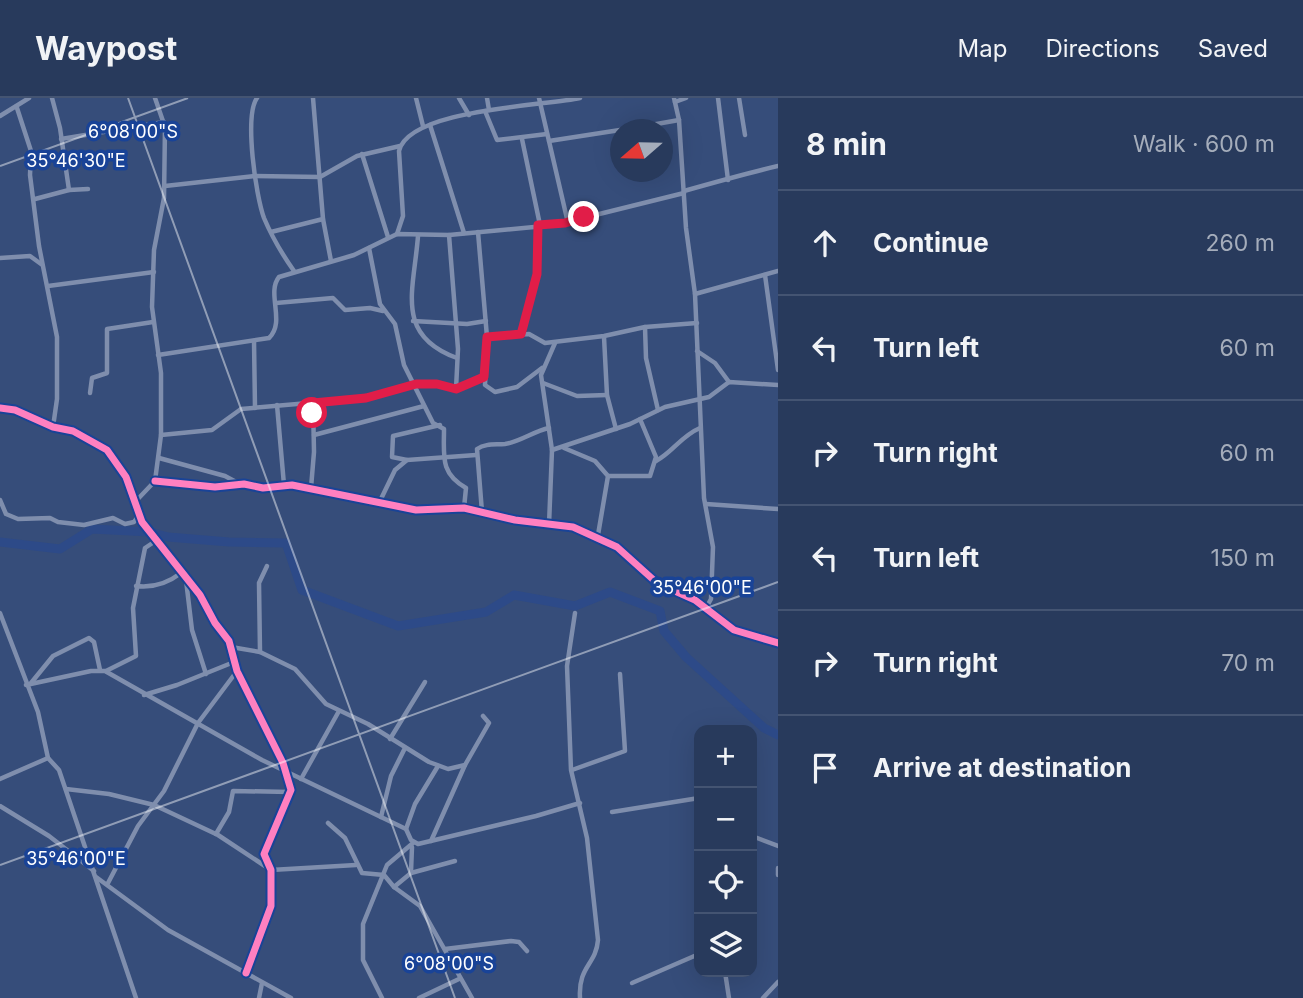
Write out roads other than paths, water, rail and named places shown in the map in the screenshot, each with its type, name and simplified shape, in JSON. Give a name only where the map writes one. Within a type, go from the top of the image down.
[{"type":"street","points":[[0,116],[17,108],[29,98]]},
{"type":"street","points":[[52,98],[69,190]]},
{"type":"street","points":[[135,502],[155,481],[161,435],[158,355],[153,322],[153,250],[164,208],[164,122],[155,98]]},
{"type":"street","points":[[313,98],[323,219],[331,261]]},
{"type":"street","points":[[416,98],[424,127]]},
{"type":"street","points":[[459,98],[470,115]]},
{"type":"street","points":[[487,98],[487,111],[494,138],[522,139],[547,134]]},
{"type":"street","points":[[165,186],[255,176],[320,177],[362,154],[400,146],[430,124],[539,100],[580,98]]},
{"type":"street","points":[[687,98],[675,100],[695,294],[698,401],[713,572],[711,599],[706,608]]},
{"type":"street","points":[[718,98],[728,180]]},
{"type":"street","points":[[739,98],[745,135]]},
{"type":"street","points":[[255,100],[255,176],[260,205],[271,232],[294,271]]},
{"type":"street","points":[[539,100],[568,223]]},
{"type":"street","points":[[17,108],[31,151],[30,175],[43,266],[57,337],[57,399],[53,427]]},
{"type":"street","points":[[673,121],[679,120]]},
{"type":"street","points":[[61,139],[164,122]]},
{"type":"street","points":[[430,124],[464,233]]},
{"type":"street","points":[[549,141],[610,132]]},
{"type":"street","points":[[521,334],[537,274],[539,225],[522,139]]},
{"type":"street","points":[[397,234],[403,216],[398,180],[400,146]]},
{"type":"street","points":[[362,154],[388,237]]},
{"type":"street","points":[[158,355],[254,341],[273,335],[275,280],[294,271],[369,248],[397,234],[449,235],[568,223],[728,180],[764,167],[778,166]]},
{"type":"street","points":[[35,199],[69,190],[88,189]]},
{"type":"street","points":[[271,232],[323,219]]},
{"type":"street","points":[[478,232],[487,337],[484,377],[489,390],[511,391],[542,368],[555,342]]},
{"type":"street","points":[[449,235],[457,358],[456,389]]},
{"type":"street","points":[[418,236],[413,321],[426,342],[457,358]]},
{"type":"street","points":[[369,248],[384,311],[395,324],[404,365],[416,384],[433,423],[444,429],[444,457],[452,479],[467,488],[464,508]]},
{"type":"street","points":[[0,258],[30,256],[43,266]]},
{"type":"street","points":[[695,294],[778,271]]},
{"type":"street","points":[[48,286],[154,272]]},
{"type":"street","points":[[765,275],[778,370]]},
{"type":"street","points":[[276,303],[333,298],[345,310],[370,308],[384,311]]},
{"type":"street","points":[[413,321],[486,321]]},
{"type":"street","points":[[90,393],[92,378],[107,373],[107,329],[153,322]]},
{"type":"street","points":[[487,337],[533,335],[542,343],[604,336],[645,327],[697,323]]},
{"type":"street","points":[[645,327],[646,358],[658,410]]},
{"type":"street","points":[[604,336],[607,395],[616,429]]},
{"type":"street","points":[[254,341],[255,408]]},
{"type":"street","points":[[697,351],[723,371],[729,382]]},
{"type":"street","points":[[542,368],[552,450],[549,525]]},
{"type":"street","points":[[161,435],[212,430],[234,411],[366,398],[416,384],[437,384],[456,389],[484,377]]},
{"type":"street","points":[[552,450],[616,429],[658,410],[698,401],[729,382],[778,386]]},
{"type":"street","points":[[543,383],[577,396],[607,395]]},
{"type":"street","points":[[311,488],[313,403]]},
{"type":"street","points":[[277,405],[284,485]]},
{"type":"street","points":[[314,435],[424,406]]},
{"type":"street","points":[[0,408],[15,410],[53,427],[72,431],[107,450],[126,477],[139,515],[200,595],[231,647],[237,671],[286,770],[290,791]]},
{"type":"street","points":[[608,476],[650,476],[656,460],[640,419]]},
{"type":"street","points":[[441,425],[393,436],[392,457],[407,460],[476,455]]},
{"type":"street","points":[[656,460],[667,455],[684,435],[701,427]]},
{"type":"street","points":[[482,512],[477,449],[484,445],[508,443],[550,428]]},
{"type":"street","points":[[564,448],[596,461],[608,476],[598,536]]},
{"type":"street","points":[[159,458],[225,476],[238,484]]},
{"type":"street","points":[[380,501],[395,470],[407,460]]},
{"type":"street","points":[[155,481],[215,487],[238,484],[263,488],[284,485],[311,488],[348,498],[380,501],[416,510],[464,508],[549,525],[573,527],[598,536],[624,551],[657,583],[706,608],[734,630],[778,643]]},
{"type":"street","points":[[0,500],[6,514],[22,520],[52,518],[58,522],[84,525],[113,517],[125,524],[134,522],[139,515]]},
{"type":"street","points":[[706,504],[778,509]]},
{"type":"street","points":[[28,684],[103,671],[136,656],[133,608],[136,586],[145,548],[157,540]]},
{"type":"street","points":[[260,652],[259,583],[267,566]]},
{"type":"street","points":[[136,586],[152,587],[181,573]]},
{"type":"street","points":[[186,579],[192,630],[206,674]]},
{"type":"street","points":[[0,613],[38,712],[48,758],[59,770],[66,789],[136,998]]},
{"type":"street","points":[[575,613],[567,666],[571,770],[596,899],[598,940],[596,951],[580,978],[580,998]]},
{"type":"street","points":[[28,684],[53,656],[89,638],[94,642],[103,671],[300,778],[406,829]]},
{"type":"street","points":[[231,647],[260,652],[295,669],[309,682],[322,701],[368,724],[438,766],[448,769],[465,765]]},
{"type":"street","points":[[143,695],[234,662]]},
{"type":"street","points":[[108,883],[138,826],[181,761],[198,723],[237,671]]},
{"type":"street","points":[[571,770],[625,751],[621,674]]},
{"type":"street","points":[[390,739],[425,682]]},
{"type":"street","points":[[246,974],[271,906],[271,870],[264,854],[290,791],[339,711]]},
{"type":"street","points":[[431,842],[465,765],[489,723],[483,716]]},
{"type":"street","points":[[381,817],[391,776],[405,748]]},
{"type":"street","points":[[0,779],[48,758]]},
{"type":"street","points":[[411,873],[412,844],[406,829],[415,804],[438,766]]},
{"type":"street","points":[[66,789],[109,794],[154,805],[216,834],[271,870],[356,865]]},
{"type":"street","points":[[216,834],[229,812],[233,791],[290,791]]},
{"type":"street","points":[[612,812],[694,799]]},
{"type":"street","points":[[383,998],[363,960],[360,943],[363,924],[389,862],[412,844],[431,842],[579,803]]},
{"type":"street","points":[[0,806],[49,836],[168,930],[291,998]]},
{"type":"street","points":[[328,823],[345,838],[362,873],[384,875],[394,887],[420,906],[472,998]]},
{"type":"street","points":[[757,838],[778,846]]},
{"type":"street","points":[[394,887],[411,873],[455,861]]},
{"type":"street","points":[[778,868],[778,875]]},
{"type":"street","points":[[445,949],[511,941],[519,942],[527,951]]},
{"type":"street","points":[[632,983],[694,956]]},
{"type":"street","points":[[726,977],[729,998]]},
{"type":"street","points":[[419,998],[459,979]]},
{"type":"street","points":[[764,998],[778,982]]},
{"type":"street","points":[[259,998],[262,983]]},
{"type":"waterway","points":[[0,542],[60,549],[92,529],[150,532],[168,537],[229,542],[286,543],[302,590],[398,626],[486,612],[514,595],[575,606],[610,592],[660,611],[664,631],[686,657],[764,728],[778,735]]}]
